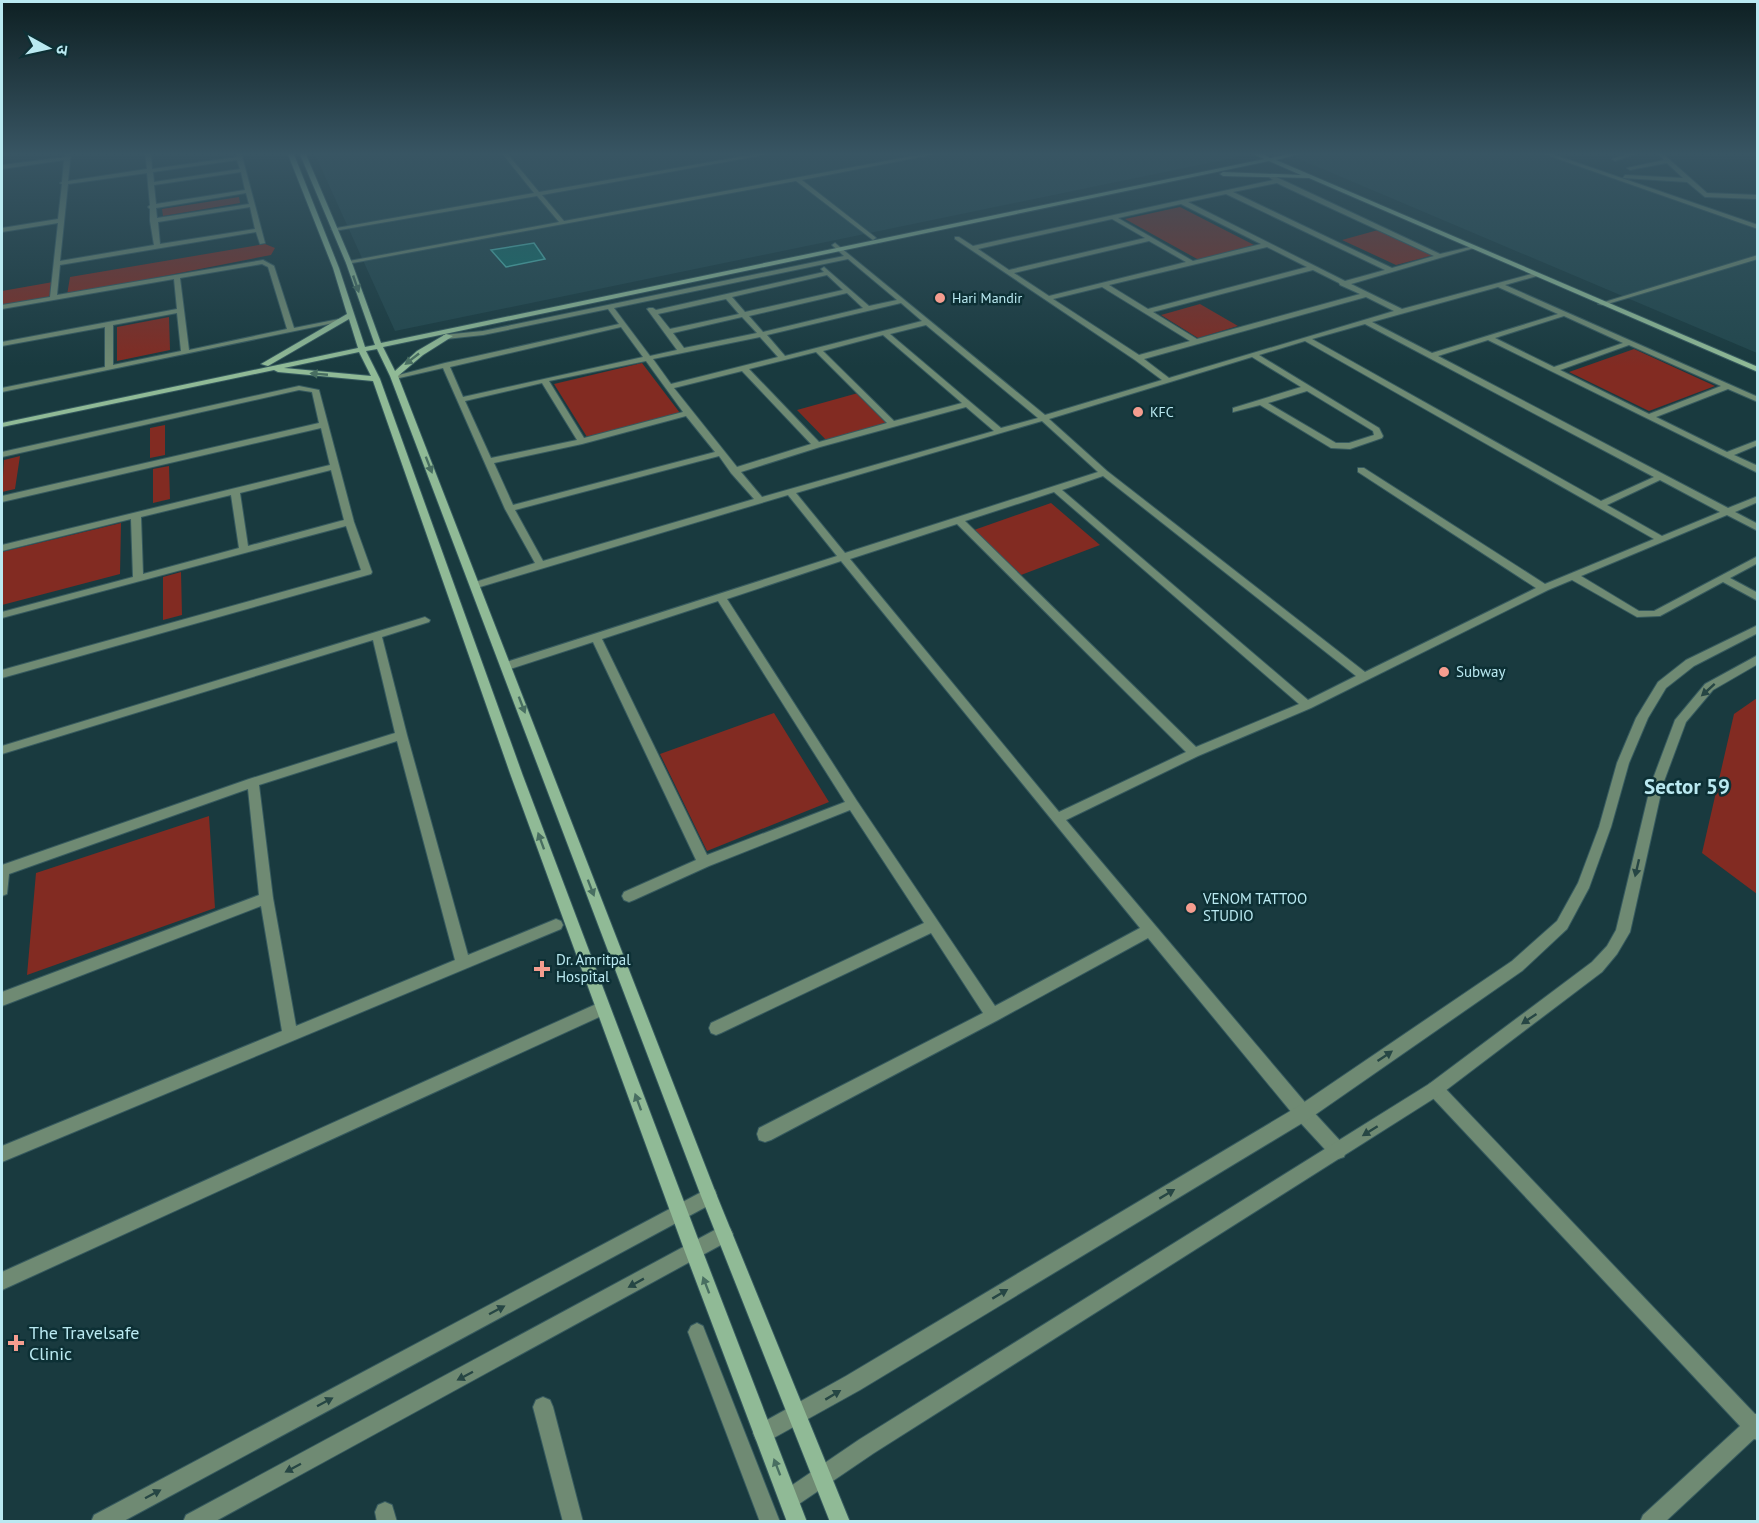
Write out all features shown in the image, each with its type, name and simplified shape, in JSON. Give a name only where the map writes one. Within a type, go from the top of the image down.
[{"type":"main road","points":[[318,223],[517,776],[797,1521]]},
{"type":"main road","points":[[332,223],[476,585],[709,1196],[840,1521]]},
{"type":"main road","points":[[378,343],[470,327],[944,223]]},
{"type":"main road","points":[[2,419],[959,223]]},
{"type":"main road","points":[[1418,223],[1758,370]]},
{"type":"main road","points":[[1428,223],[1758,363]]},
{"type":"main road","points":[[2,425],[264,366],[350,315]]},
{"type":"main road","points":[[394,377],[420,353],[470,327]]},
{"type":"main road","points":[[264,366],[376,379]]},
{"type":"street","points":[[2,230],[44,223]]},
{"type":"street","points":[[53,298],[62,223]]},
{"type":"street","points":[[153,223],[157,247]]},
{"type":"street","points":[[257,223],[262,243]]},
{"type":"street","points":[[334,229],[369,223]]},
{"type":"street","points":[[349,263],[556,223]]},
{"type":"street","points":[[854,223],[873,238]]},
{"type":"street","points":[[973,248],[1085,223]]},
{"type":"street","points":[[1122,223],[1192,262]]},
{"type":"street","points":[[1223,223],[1400,312]]},
{"type":"street","points":[[1292,223],[1389,269]]},
{"type":"street","points":[[1368,223],[1439,256]]},
{"type":"street","points":[[58,263],[259,230]]},
{"type":"street","points":[[957,238],[1138,358],[1167,380]]},
{"type":"street","points":[[1008,272],[1150,239]]},
{"type":"street","points":[[1048,298],[1266,245]]},
{"type":"street","points":[[1342,284],[1472,247]]},
{"type":"street","points":[[837,248],[1042,417],[1104,473],[1363,676]]},
{"type":"street","points":[[446,338],[483,333],[847,257]]},
{"type":"street","points":[[1602,304],[1758,257]]},
{"type":"street","points":[[2,307],[257,262],[268,263],[271,266],[291,331]]},
{"type":"street","points":[[817,263],[867,309]]},
{"type":"street","points":[[1147,311],[1312,268]]},
{"type":"street","points":[[654,313],[829,273]]},
{"type":"street","points":[[476,585],[540,564],[790,493],[1306,339],[1535,275]]},
{"type":"street","points":[[177,277],[185,351]]},
{"type":"street","points":[[1498,284],[1758,400]]},
{"type":"street","points":[[1104,285],[1197,342]]},
{"type":"street","points":[[668,332],[847,291]]},
{"type":"street","points":[[1138,358],[1364,295]]},
{"type":"street","points":[[727,296],[783,358]]},
{"type":"street","points":[[645,300],[682,351]]},
{"type":"street","points":[[460,400],[763,334],[901,301]]},
{"type":"street","points":[[610,307],[688,413],[760,500]]},
{"type":"street","points":[[2,344],[181,310]]},
{"type":"street","points":[[1431,356],[1564,314]]},
{"type":"street","points":[[2,390],[339,321]]},
{"type":"street","points":[[669,387],[928,322]]},
{"type":"street","points":[[1367,322],[1758,528]]},
{"type":"street","points":[[109,324],[109,368]]},
{"type":"street","points":[[394,377],[622,326]]},
{"type":"street","points":[[885,333],[998,430]]},
{"type":"street","points":[[1490,338],[1758,471]]},
{"type":"street","points":[[1306,339],[1661,539]]},
{"type":"street","points":[[1555,369],[1629,344]]},
{"type":"street","points":[[818,350],[892,424]]},
{"type":"street","points":[[1254,355],[1376,430],[1378,436],[1350,446],[1334,446],[1261,402]]},
{"type":"street","points":[[445,365],[510,509],[540,564]]},
{"type":"street","points":[[744,369],[817,445]]},
{"type":"street","points":[[544,380],[582,441]]},
{"type":"street","points":[[2,454],[306,387],[315,390],[322,425],[349,522],[367,572],[2,674]]},
{"type":"street","points":[[1648,417],[1727,387]]},
{"type":"street","points":[[1236,410],[1307,388]]},
{"type":"street","points":[[734,471],[817,445],[968,404]]},
{"type":"street","points":[[490,461],[582,441],[688,413]]},
{"type":"street","points":[[2,499],[322,425]]},
{"type":"street","points":[[1727,455],[1758,442]]},
{"type":"street","points":[[510,509],[720,453]]},
{"type":"street","points":[[2,548],[334,467]]},
{"type":"street","points":[[1361,470],[1544,588]]},
{"type":"street","points":[[507,666],[1104,473]]},
{"type":"street","points":[[1600,505],[1660,477]]},
{"type":"street","points":[[1056,489],[1307,705]]},
{"type":"street","points":[[235,491],[244,550]]},
{"type":"street","points":[[790,493],[1057,819],[1303,1113],[1338,1151]]},
{"type":"street","points":[[1057,819],[1194,753],[1307,705],[1544,588],[1758,499]]},
{"type":"street","points":[[136,515],[138,578]]},
{"type":"street","points":[[959,520],[1194,753]]},
{"type":"street","points":[[2,615],[349,522]]},
{"type":"street","points":[[1574,576],[1637,614],[1656,614],[1758,560]]},
{"type":"street","points":[[1723,578],[1758,598]]},
{"type":"street","points":[[720,596],[853,804],[993,1016]]},
{"type":"street","points":[[2,750],[425,620]]},
{"type":"street","points":[[763,1433],[798,1416],[1303,1113],[1516,966],[1562,925],[1584,884],[1605,827],[1626,755],[1642,718],[1662,685],[1690,663],[1758,628]]},
{"type":"street","points":[[377,636],[401,735],[463,963]]},
{"type":"street","points":[[596,638],[704,862]]},
{"type":"street","points":[[789,1499],[867,1446],[1435,1089],[1493,1043],[1597,967],[1612,950],[1623,932],[1657,784],[1681,720],[1709,687],[1758,659]]},
{"type":"street","points":[[2,890],[2,871],[253,782],[401,735]]},
{"type":"street","points":[[253,782],[266,898],[290,1036]]},
{"type":"street","points":[[629,896],[704,862],[853,804]]},
{"type":"street","points":[[2,999],[266,898]]},
{"type":"street","points":[[2,1154],[556,925]]},
{"type":"street","points":[[716,1028],[933,925]]},
{"type":"street","points":[[765,1134],[993,1016],[1150,930]]},
{"type":"street","points":[[2,1281],[603,1008]]},
{"type":"street","points":[[1435,1089],[1756,1427],[1650,1521]]},
{"type":"street","points":[[101,1521],[709,1196]]},
{"type":"street","points":[[193,1521],[724,1234]]},
{"type":"street","points":[[696,1332],[770,1521]]},
{"type":"street","points":[[543,1407],[573,1521]]},
{"type":"shaded area","points":[[346,223],[917,223],[395,331]]},
{"type":"shaded area","points":[[1132,223],[1211,223],[1256,246],[1199,260]]},
{"type":"shaded area","points":[[1450,223],[1748,223],[1757,226],[1757,353]]},
{"type":"shaded area","points":[[1378,230],[1434,255],[1396,265],[1342,240]]},
{"type":"shaded area","points":[[265,244],[275,248],[271,255],[67,295],[70,277]]},
{"type":"shaded area","points":[[53,282],[51,298],[2,306],[2,291]]},
{"type":"shaded area","points":[[1200,304],[1238,326],[1198,338],[1161,315]]},
{"type":"shaded area","points":[[169,317],[170,350],[117,361],[117,327]]},
{"type":"shaded area","points":[[1634,349],[1715,386],[1649,411],[1569,372]]},
{"type":"shaded area","points":[[642,363],[680,413],[587,437],[554,384]]},
{"type":"shaded area","points":[[858,393],[890,423],[827,441],[797,410]]},
{"type":"shaded area","points":[[165,425],[165,455],[150,458],[150,428]]},
{"type":"shaded area","points":[[20,456],[15,489],[2,492],[4,460]]},
{"type":"shaded area","points":[[169,466],[170,499],[153,503],[153,469]]},
{"type":"shaded area","points":[[1051,503],[1100,545],[1021,575],[974,530]]},
{"type":"shaded area","points":[[121,523],[120,574],[2,605],[2,552]]},
{"type":"shaded area","points":[[181,572],[182,615],[163,620],[163,577]]},
{"type":"shaded area","points":[[1757,698],[1757,894],[1702,853],[1734,714]]},
{"type":"shaded area","points":[[774,713],[829,802],[707,851],[660,754]]},
{"type":"shaded area","points":[[209,816],[215,908],[27,975],[36,873]]},
{"type":"building","points":[[534,243],[545,259],[506,267],[491,250]]},
{"type":"place","name":"Hari Mandir","points":[[940,298]]},
{"type":"place","name":"KFC","points":[[1138,412]]},
{"type":"place","name":"Subway","points":[[1444,672]]},
{"type":"place","name":"VENOM TATTOO STUDIO","points":[[1191,908]]},
{"type":"place","name":"Dr. Amritpal Hospital","points":[[542,969]]},
{"type":"place","name":"The Travelsafe Clinic","points":[[16,1343]]},
{"type":"district","name":"Sector 59","points":[[1687,787]]}]
